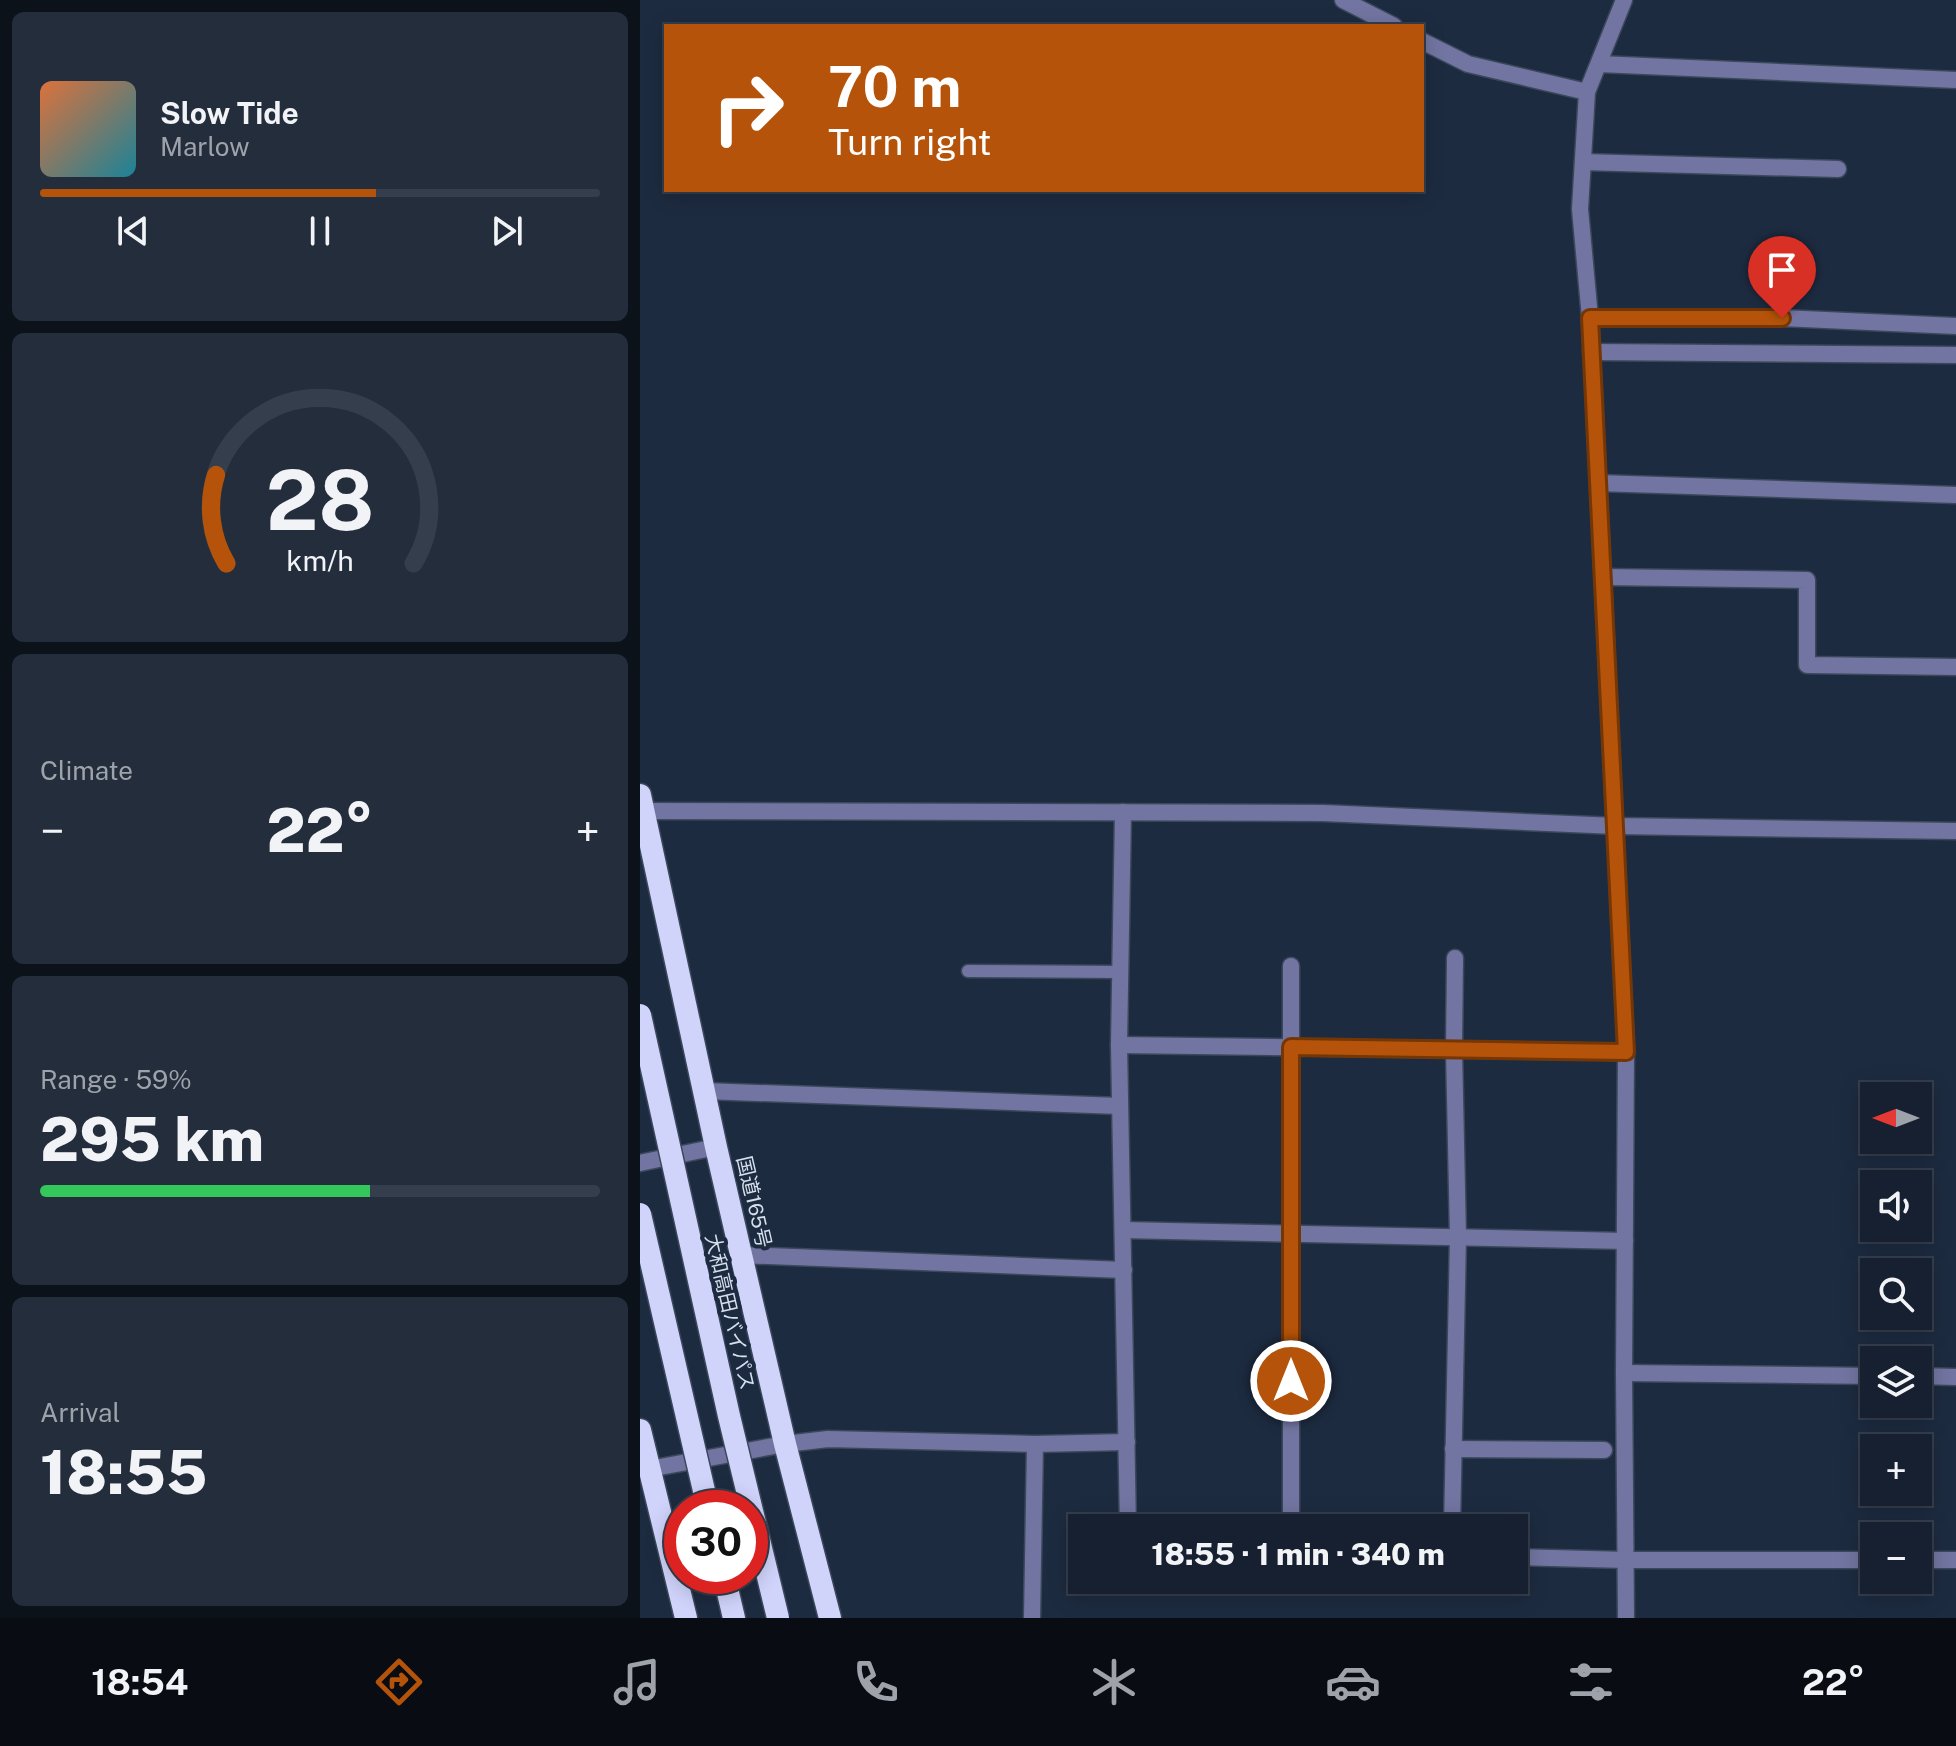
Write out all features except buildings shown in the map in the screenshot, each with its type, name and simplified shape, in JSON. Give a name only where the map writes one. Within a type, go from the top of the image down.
[{"type":"highway","name":"国道165号","points":[[641,806],[741,1255],[830,1618]]},
{"type":"highway","name":"大和高田バイパス","points":[[640,1015],[729,1416],[778,1618]]},
{"type":"highway","points":[[640,1214],[704,1490]]},
{"type":"highway","points":[[640,1430],[686,1618]]},
{"type":"highway","points":[[728,1594],[734,1618]]},
{"type":"street","points":[[1343,0],[1390,24]]},
{"type":"street","points":[[1624,0],[1587,92],[1580,209],[1590,318],[1626,1052],[1626,1618]]},
{"type":"street","points":[[1424,42],[1468,64],[1587,92]]},
{"type":"street","points":[[1601,59],[1956,80]]},
{"type":"street","points":[[1583,162],[1838,169]]},
{"type":"street","points":[[1590,318],[1782,318],[1956,326]]},
{"type":"street","points":[[1591,352],[1956,355]]},
{"type":"street","points":[[1598,483],[1956,495]]},
{"type":"street","points":[[1603,577],[1807,580],[1807,665],[1956,667]]},
{"type":"street","points":[[641,806],[1323,813],[1616,826],[1956,831]]},
{"type":"street","points":[[1123,812],[1119,1045],[1128,1514]]},
{"type":"street","points":[[1452,1514],[1458,1237],[1455,958]]},
{"type":"street","points":[[1291,966],[1291,1514]]},
{"type":"street","points":[[1119,1045],[1626,1052]]},
{"type":"street","points":[[704,1091],[1120,1106]]},
{"type":"street","points":[[640,1163],[716,1147]]},
{"type":"street","points":[[1123,1230],[1625,1241]]},
{"type":"street","points":[[741,1255],[1124,1270]]},
{"type":"street","points":[[1624,1373],[1860,1376]]},
{"type":"street","points":[[1932,1376],[1956,1377]]},
{"type":"street","points":[[649,1469],[828,1439],[1035,1444],[1127,1442]]},
{"type":"street","points":[[1032,1618],[1035,1444]]},
{"type":"street","points":[[1453,1449],[1604,1450]]},
{"type":"street","points":[[1528,1557],[1860,1560]]},
{"type":"street","points":[[1932,1560],[1956,1560]]},
{"type":"lane","points":[[968,971],[1120,972]]},
{"type":"route","points":[[1291,1381],[1291,1047],[1626,1052],[1590,318],[1782,318]]}]
